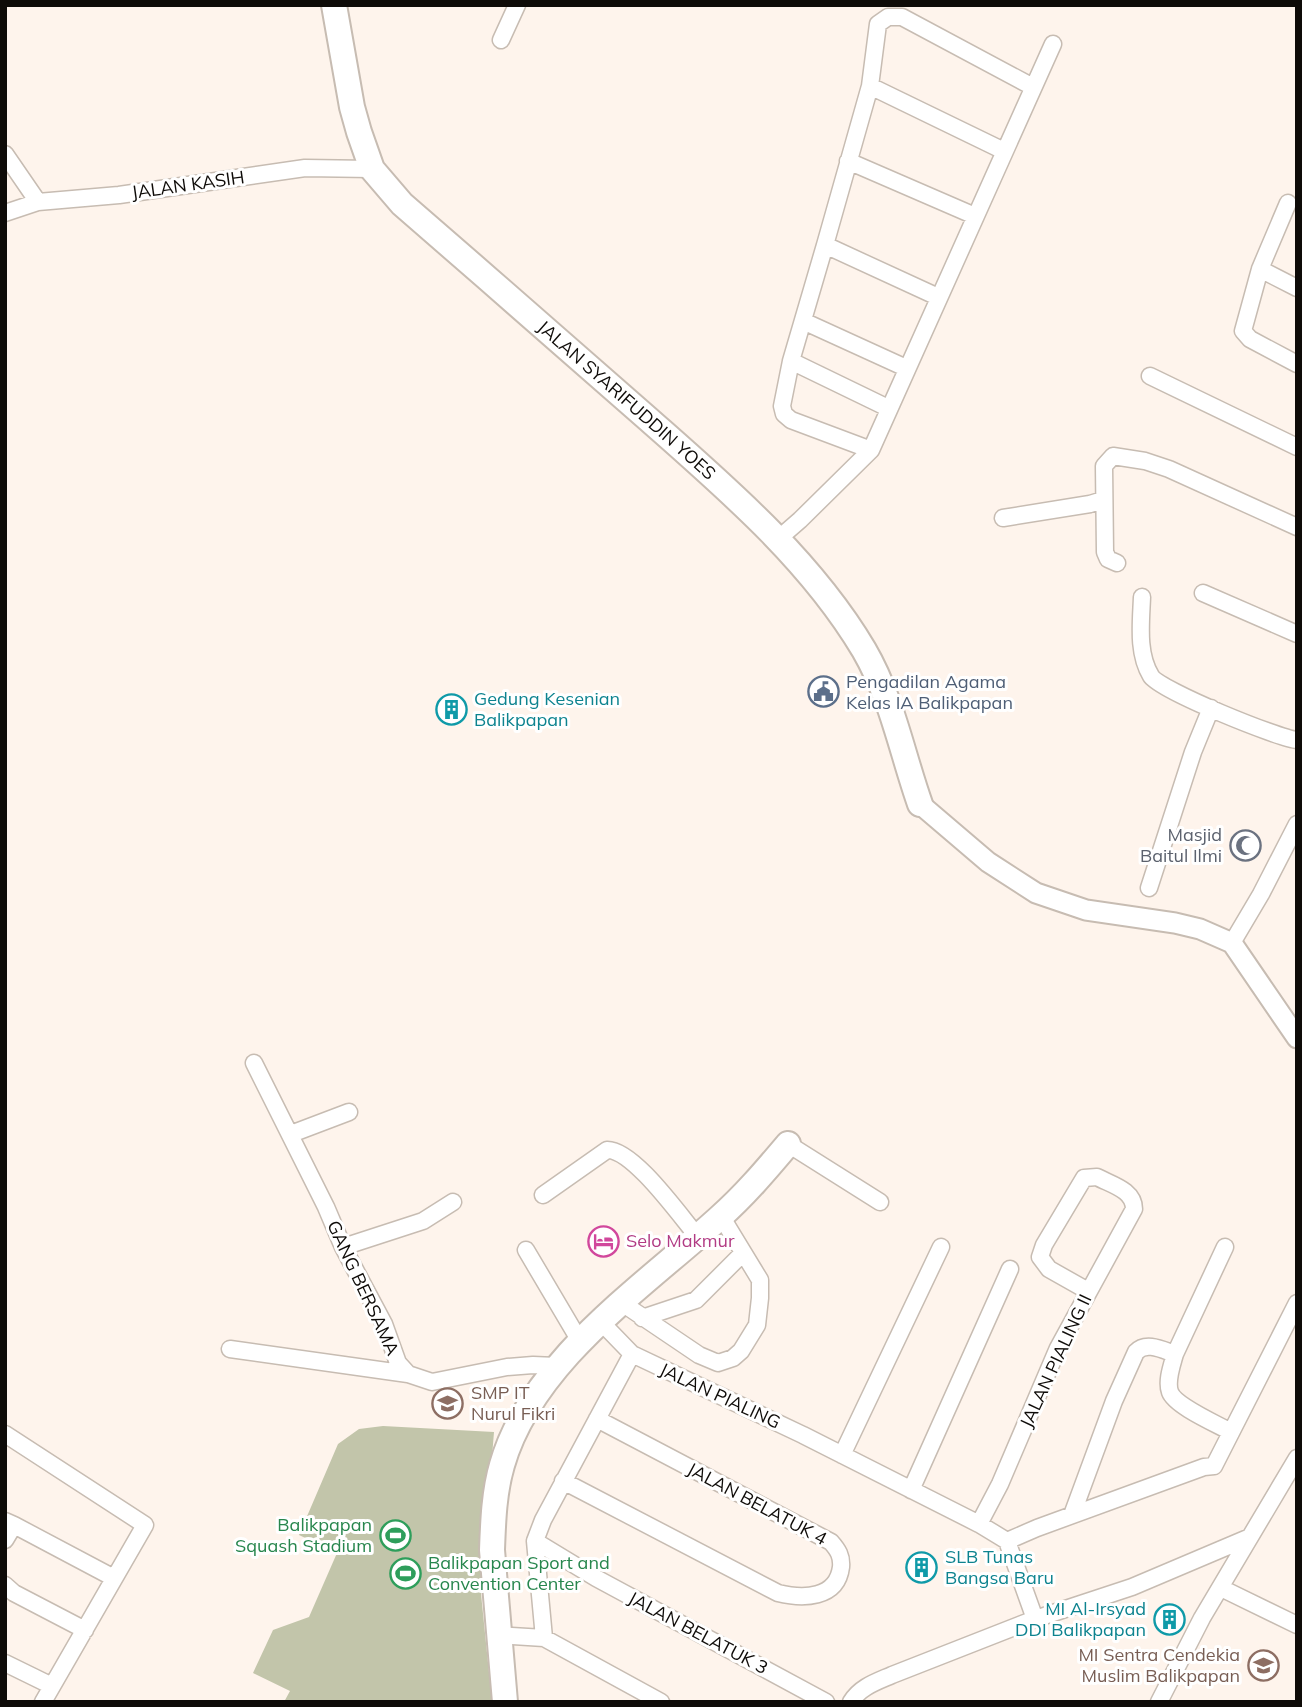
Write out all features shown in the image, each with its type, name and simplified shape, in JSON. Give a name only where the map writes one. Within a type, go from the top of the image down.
[{"type":"highway","name":"JALAN SYARIFUDDIN YOES","points":[[334,5],[352,107],[372,169],[402,204],[698,463],[777,540],[817,585],[863,649],[876,674],[897,728],[920,804]]},
{"type":"highway","points":[[505,1702],[498,1635],[493,1527],[501,1468],[527,1408],[556,1366],[600,1322],[632,1310],[698,1237],[757,1182],[788,1144]]},
{"type":"street","points":[[501,40],[517,5]]},
{"type":"street","points":[[871,450],[791,420],[782,406],[791,361],[870,86],[878,24],[894,16],[902,17],[1033,88]]},
{"type":"street","points":[[777,540],[871,450],[1053,44]]},
{"type":"street","points":[[870,86],[1004,151]]},
{"type":"street","points":[[5,154],[38,202]]},
{"type":"street","points":[[848,161],[975,216]]},
{"type":"street","name":"JALAN KASIH","points":[[5,213],[38,202],[119,195],[304,168],[372,169]]},
{"type":"street","points":[[1297,188],[1292,205],[1260,269],[1243,333],[1297,364]]},
{"type":"street","points":[[825,245],[939,297]]},
{"type":"street","points":[[1260,269],[1297,288]]},
{"type":"street","points":[[803,321],[906,368]]},
{"type":"street","points":[[791,361],[888,408]]},
{"type":"street","points":[[1150,376],[1297,447]]},
{"type":"street","points":[[1117,564],[1108,559],[1105,552],[1103,500],[1104,466],[1113,456],[1169,469],[1297,527]]},
{"type":"street","points":[[1003,518],[1103,500]]},
{"type":"street","points":[[1203,593],[1297,634]]},
{"type":"street","points":[[1142,597],[1140,634],[1143,659],[1152,679],[1211,708],[1297,741]]},
{"type":"street","points":[[1149,888],[1193,752],[1211,708]]},
{"type":"street","points":[[920,804],[988,862],[1036,893],[1086,909],[1200,929],[1232,943],[1297,1038]]},
{"type":"street","points":[[1232,943],[1297,824]]},
{"type":"street","name":"GANG BERSAMA","points":[[254,1063],[343,1247],[384,1324],[398,1363],[408,1374],[432,1382],[507,1367],[556,1366]]},
{"type":"street","points":[[290,1134],[349,1112]]},
{"type":"street","points":[[788,1144],[880,1202]]},
{"type":"street","points":[[543,1195],[607,1150],[614,1150],[624,1154],[640,1168],[698,1237]]},
{"type":"street","name":"JALAN PIALING II","points":[[979,1524],[1000,1484],[1058,1348],[1134,1209],[1134,1200],[1129,1194],[1097,1177],[1084,1178],[1040,1256],[1049,1269],[1088,1291]]},
{"type":"street","points":[[343,1247],[423,1221],[453,1202]]},
{"type":"street","points":[[632,1310],[699,1355],[718,1363],[741,1351],[757,1325],[760,1280],[721,1216]]},
{"type":"street","points":[[842,1455],[941,1247]]},
{"type":"street","points":[[1225,1247],[1175,1354],[1168,1390],[1172,1397],[1231,1432]]},
{"type":"street","points":[[526,1250],[581,1343]]},
{"type":"street","points":[[632,1310],[696,1300],[743,1253]]},
{"type":"street","points":[[911,1490],[1010,1269]]},
{"type":"street","points":[[1035,1619],[1007,1541],[1204,1466],[1213,1465],[1297,1303]]},
{"type":"street","name":"JALAN PIALING","points":[[600,1322],[632,1354],[842,1455],[979,1524],[1007,1541]]},
{"type":"street","points":[[1072,1515],[1114,1401],[1136,1352],[1147,1346],[1175,1354]]},
{"type":"street","points":[[230,1349],[408,1374]]},
{"type":"street","points":[[544,1638],[535,1541],[542,1520],[632,1354]]},
{"type":"street","name":"JALAN BELATUK 4","points":[[563,1481],[778,1593],[796,1597],[816,1595],[831,1589],[840,1574],[841,1560],[838,1549],[831,1542],[597,1419]]},
{"type":"street","points":[[5,1434],[145,1525],[43,1702]]},
{"type":"street","points":[[1159,1702],[1199,1623],[1297,1458]]},
{"type":"street","points":[[8,1529],[114,1578]]},
{"type":"street","points":[[851,1702],[856,1694],[868,1685],[1035,1619],[1132,1587],[1250,1537]]},
{"type":"street","name":"JALAN BELATUK 3","points":[[535,1541],[596,1578],[826,1702]]},
{"type":"street","points":[[5,1585],[23,1598],[85,1630]]},
{"type":"street","points":[[1221,1588],[1297,1625]]},
{"type":"street","points":[[498,1635],[544,1638],[661,1702]]},
{"type":"street","points":[[5,1662],[52,1686]]},
{"type":"green space","name":"Balikpapan Sport and Convention Center","points":[[383,1426],[494,1432],[481,1594],[492,1702],[284,1702],[290,1691],[253,1673],[273,1630],[309,1617],[337,1553],[299,1535],[338,1444],[359,1429]]},
{"type":"place","name":"Pengadilan Agama Kelas IA Balikpapan","points":[[823,692]]},
{"type":"place","name":"Gedung Kesenian Balikpapan","points":[[451,709]]},
{"type":"place","name":"Masjid Baitul Ilmi","points":[[1245,845]]},
{"type":"place","name":"Selo Makmur","points":[[603,1241]]},
{"type":"place","name":"SMP IT Nurul Fikri","points":[[448,1403]]},
{"type":"place","name":"Balikpapan Squash Stadium","points":[[395,1535]]},
{"type":"place","name":"SLB Tunas Bangsa Baru","points":[[922,1567]]},
{"type":"place","name":"Balikpapan Sport and Convention Center","points":[[405,1573]]},
{"type":"place","name":"MI Al-Irsyad DDI Balikpapan","points":[[1169,1619]]},
{"type":"place","name":"MI Sentra Cendekia Muslim Balikpapan","points":[[1263,1665]]}]
